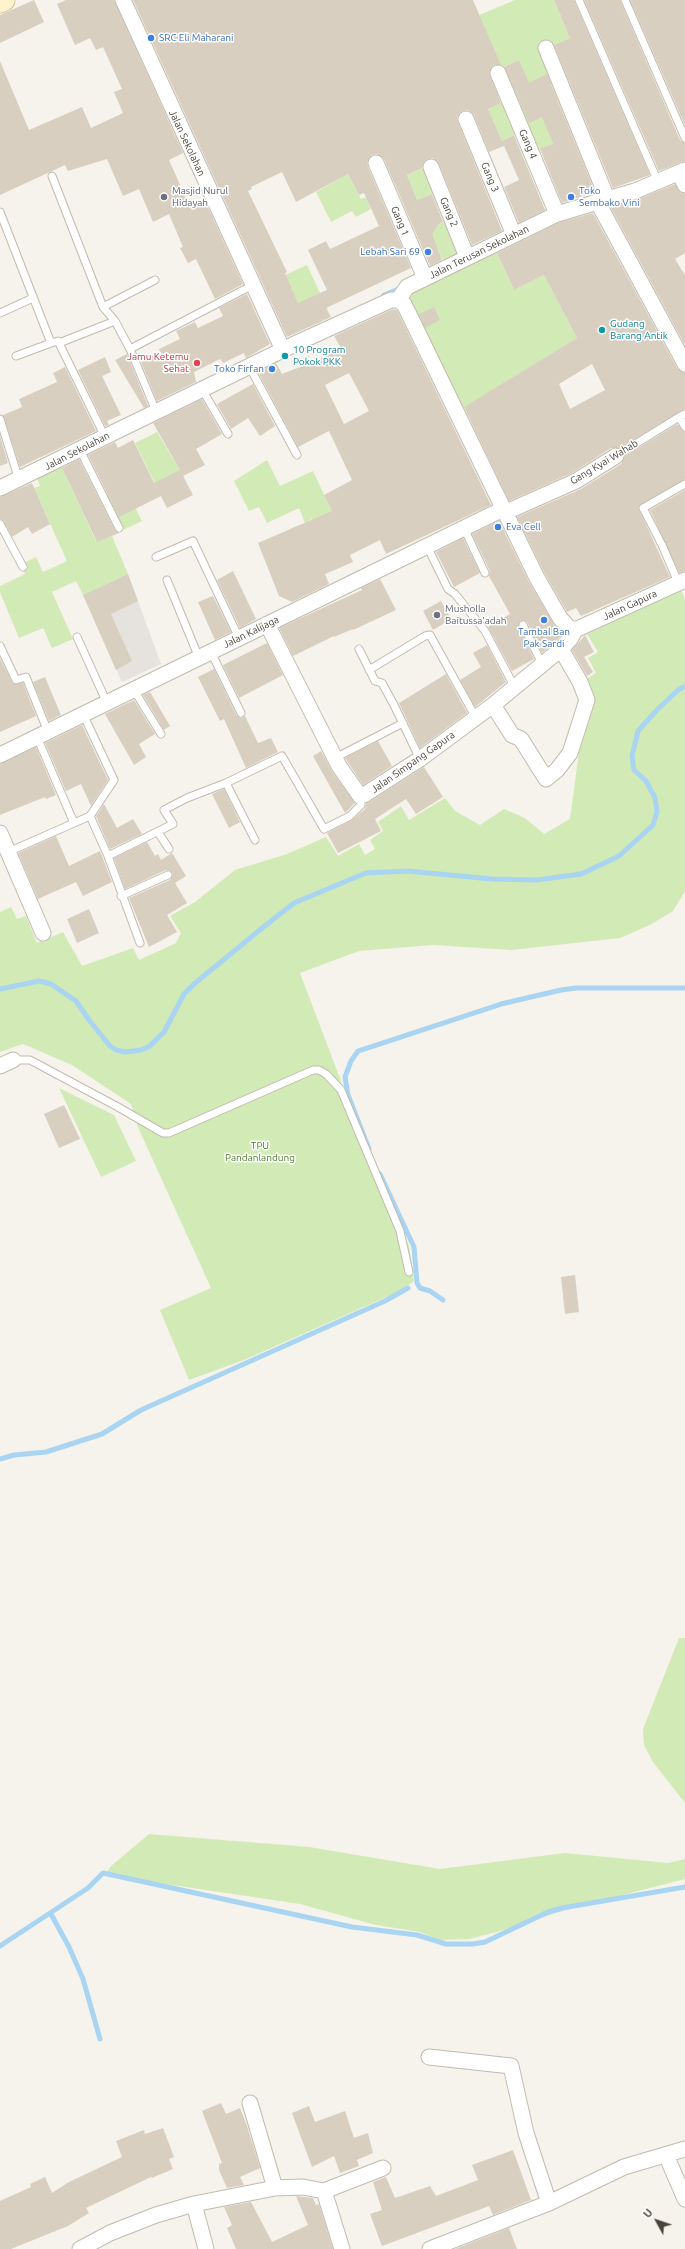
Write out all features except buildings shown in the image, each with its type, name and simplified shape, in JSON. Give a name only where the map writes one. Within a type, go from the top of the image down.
[{"type":"street","points":[[0,2],[4,0]]},
{"type":"street","name":"Jalan Sekolahan","points":[[123,0],[283,350]]},
{"type":"street","points":[[546,48],[602,200],[685,364]]},
{"type":"street","name":"Gang 4","points":[[498,73],[562,212]]},
{"type":"street","name":"Gang 3","points":[[466,119],[514,235]]},
{"type":"street","name":"Gang 1","points":[[376,163],[425,278]]},
{"type":"street","name":"Gang 2","points":[[430,167],[467,257]]},
{"type":"street","name":"Jalan Terusan Sekolahan","points":[[398,300],[407,287],[562,212],[635,191],[658,182],[683,176]]},
{"type":"street","name":"Jalan Sekolahan","points":[[0,488],[80,450],[202,388],[391,300],[398,300]]},
{"type":"street","points":[[398,300],[404,304],[504,511],[556,612],[568,627],[575,630]]},
{"type":"street","name":"Gang Kyai Wahab","points":[[504,511],[576,481],[616,456]]},
{"type":"street","name":"Jalan Kalijaga","points":[[0,755],[464,528],[504,511]]},
{"type":"street","name":"Jalan Gapura","points":[[575,630],[681,581]]},
{"type":"street","name":"Jalan Simpang Gapura","points":[[267,624],[335,758],[360,796],[364,795],[420,760],[493,705],[560,649],[571,638],[575,630]]},
{"type":"street","points":[[493,705],[512,735],[521,739],[546,779],[557,770],[570,753],[587,700],[580,682],[560,649]]},
{"type":"street","points":[[0,833],[43,933]]},
{"type":"street","points":[[429,2057],[511,2066],[526,2133],[549,2203]]},
{"type":"street","points":[[250,2103],[275,2188]]},
{"type":"street","points":[[430,2249],[549,2203],[624,2167],[685,2149]]},
{"type":"street","points":[[666,2155],[685,2199]]},
{"type":"street","points":[[80,2249],[110,2233],[156,2215],[194,2204],[275,2188],[303,2187],[324,2191],[383,2168]]},
{"type":"street","points":[[324,2191],[342,2249]]},
{"type":"street","points":[[194,2204],[206,2249]]},
{"type":"lane","points":[[579,0],[658,182]]},
{"type":"lane","points":[[625,0],[685,138]]},
{"type":"lane","points":[[52,176],[103,307],[115,321],[130,350],[156,411]]},
{"type":"lane","points":[[0,212],[51,343]]},
{"type":"lane","points":[[103,307],[155,280]]},
{"type":"lane","points":[[130,350],[253,285]]},
{"type":"lane","points":[[0,313],[33,298]]},
{"type":"lane","points":[[16,356],[51,343],[58,341],[59,343],[115,321]]},
{"type":"lane","points":[[59,343],[105,437]]},
{"type":"lane","points":[[249,366],[297,455]]},
{"type":"lane","points":[[202,388],[228,434]]},
{"type":"lane","points":[[682,416],[685,427]]},
{"type":"lane","name":"Gang Kyai Wahab","points":[[616,456],[682,416]]},
{"type":"lane","points":[[0,419],[19,480]]},
{"type":"lane","points":[[80,450],[120,528]]},
{"type":"lane","points":[[681,581],[643,508],[685,484]]},
{"type":"lane","points":[[0,524],[23,567]]},
{"type":"lane","points":[[464,528],[485,573]]},
{"type":"lane","points":[[156,557],[193,541],[239,638]]},
{"type":"lane","points":[[427,546],[448,589],[455,594],[485,631],[514,686]]},
{"type":"lane","points":[[167,580],[205,655],[241,713]]},
{"type":"lane","points":[[523,625],[542,664]]},
{"type":"lane","points":[[369,670],[424,636],[430,636],[476,718]]},
{"type":"lane","points":[[77,637],[107,703]]},
{"type":"lane","points":[[0,646],[16,680],[26,676],[43,734],[74,823]]},
{"type":"lane","points":[[359,649],[375,680],[382,683],[420,760]]},
{"type":"lane","points":[[134,690],[161,734]]},
{"type":"lane","points":[[8,852],[90,816],[114,780],[83,714]]},
{"type":"lane","points":[[335,758],[403,723]]},
{"type":"lane","points":[[108,856],[173,824],[164,810],[187,798],[226,783],[282,756],[324,829],[350,816],[362,805],[360,796]]},
{"type":"lane","points":[[226,783],[255,840]]},
{"type":"lane","points":[[90,816],[108,856],[121,896],[140,942]]},
{"type":"lane","points":[[158,832],[169,849]]},
{"type":"lane","points":[[121,896],[168,875]]},
{"type":"lane","points":[[7,1063],[30,1060],[118,1106],[163,1133],[169,1133],[313,1070],[319,1070],[326,1074],[341,1090],[400,1231],[409,1272]]},
{"type":"shaded area","points":[[128,574],[161,664],[122,682],[83,595]]},
{"type":"green space","points":[[515,0],[554,0],[570,38],[542,50],[556,82],[532,92],[519,60],[502,68],[479,15]]},
{"type":"green space","points":[[505,101],[517,133],[502,141],[488,109]]},
{"type":"green space","points":[[523,103],[542,116],[553,144],[535,152],[518,106]]},
{"type":"green space","points":[[427,166],[437,192],[417,200],[407,175]]},
{"type":"green space","points":[[348,174],[361,199],[366,197],[371,209],[356,217],[352,211],[331,222],[316,192]]},
{"type":"green space","points":[[449,220],[461,252],[444,263],[429,229]]},
{"type":"green space","points":[[495,249],[514,290],[544,275],[577,338],[463,408],[407,294]]},
{"type":"green space","points":[[307,265],[328,310],[318,315],[321,322],[309,327],[285,275]]},
{"type":"green space","points":[[157,432],[180,470],[180,489],[162,498],[135,443]]},
{"type":"green space","points":[[267,460],[280,486],[313,471],[334,516],[315,525],[312,519],[305,523],[299,508],[267,523],[259,507],[249,511],[234,481]]},
{"type":"green space","points":[[61,466],[96,541],[112,536],[128,574],[83,595],[76,581],[52,592],[73,639],[52,648],[43,628],[19,638],[0,592],[0,586],[25,574],[21,564],[36,557],[43,572],[67,561],[34,488],[40,486],[37,478]]},
{"type":"green space","points":[[121,488],[127,492],[142,521],[123,530],[105,496]]},
{"type":"green space","name":"TPU Pandanlandung","points":[[681,589],[685,600],[685,891],[673,911],[650,925],[620,938],[511,950],[433,945],[359,951],[300,973],[366,1147],[409,1246],[414,1281],[400,1291],[244,1360],[189,1380],[160,1310],[211,1288],[137,1125],[131,1104],[72,1065],[23,1044],[0,1052],[0,912],[11,907],[17,919],[26,916],[37,943],[63,932],[82,966],[133,948],[139,960],[176,943],[181,933],[170,916],[195,902],[235,870],[287,854],[326,837],[338,856],[359,844],[365,855],[375,849],[370,840],[383,831],[378,822],[401,806],[409,820],[445,798],[455,811],[480,825],[504,809],[525,818],[544,834],[570,819],[579,752],[590,718],[591,699],[583,681],[596,673],[588,658],[598,652],[587,634]]},
{"type":"green space","points":[[59,1088],[114,1115],[136,1161],[101,1177]]},
{"type":"green space","points":[[679,1638],[685,1638],[685,1803],[653,1762],[644,1745],[643,1729]]},
{"type":"green space","points":[[149,1834],[309,1847],[440,1869],[565,1853],[668,1863],[685,1859],[685,1879],[572,1908],[497,1932],[469,1939],[440,1940],[420,1932],[376,1925],[300,1904],[105,1875],[111,1866]]},
{"type":"waterway","points":[[384,295],[401,288]]},
{"type":"waterway","points":[[0,989],[39,981],[51,984],[76,1001],[110,1046],[116,1050],[125,1052],[141,1050],[150,1046],[164,1032],[184,994],[194,984],[294,903],[366,873],[407,871],[492,879],[537,880],[581,874],[619,856],[653,825],[657,812],[655,798],[646,781],[634,770],[632,756],[638,731],[655,712],[678,690],[685,686]]},
{"type":"waterway","points":[[369,1149],[348,1095],[345,1077],[351,1061],[358,1051],[501,1004],[561,990],[576,988],[685,988]]},
{"type":"waterway","points":[[380,1174],[414,1247],[417,1283],[420,1288],[430,1291],[443,1300]]},
{"type":"waterway","points":[[0,1459],[14,1455],[46,1452],[102,1434],[141,1410],[385,1301],[408,1288]]},
{"type":"waterway","points":[[0,1946],[88,1888],[103,1873],[352,1927],[417,1935],[446,1944],[473,1944],[485,1942],[548,1912],[562,1908],[685,1887]]},
{"type":"waterway","points":[[51,1914],[69,1947],[83,1979],[100,2039]]},
{"type":"place","name":"SRC Eli Maharani","points":[[151,38]]},
{"type":"place","name":"Masjid Nurul Hidayah","points":[[164,197]]},
{"type":"place","name":"Toko Sembako Vini","points":[[571,197]]},
{"type":"place","name":"Lebah Sari 69","points":[[428,252]]},
{"type":"place","name":"Gudang Barang Antik","points":[[602,330]]},
{"type":"place","name":"10 Program Pokok PKK","points":[[285,356]]},
{"type":"place","name":"Jamu Ketemu Sehat","points":[[197,363]]},
{"type":"place","name":"Toko Firfan","points":[[272,369]]},
{"type":"place","name":"Eva Cell","points":[[498,527]]},
{"type":"place","name":"Musholla Baitussa'adah","points":[[437,615]]},
{"type":"place","name":"Tambal Ban Pak Sardi","points":[[544,620]]}]
